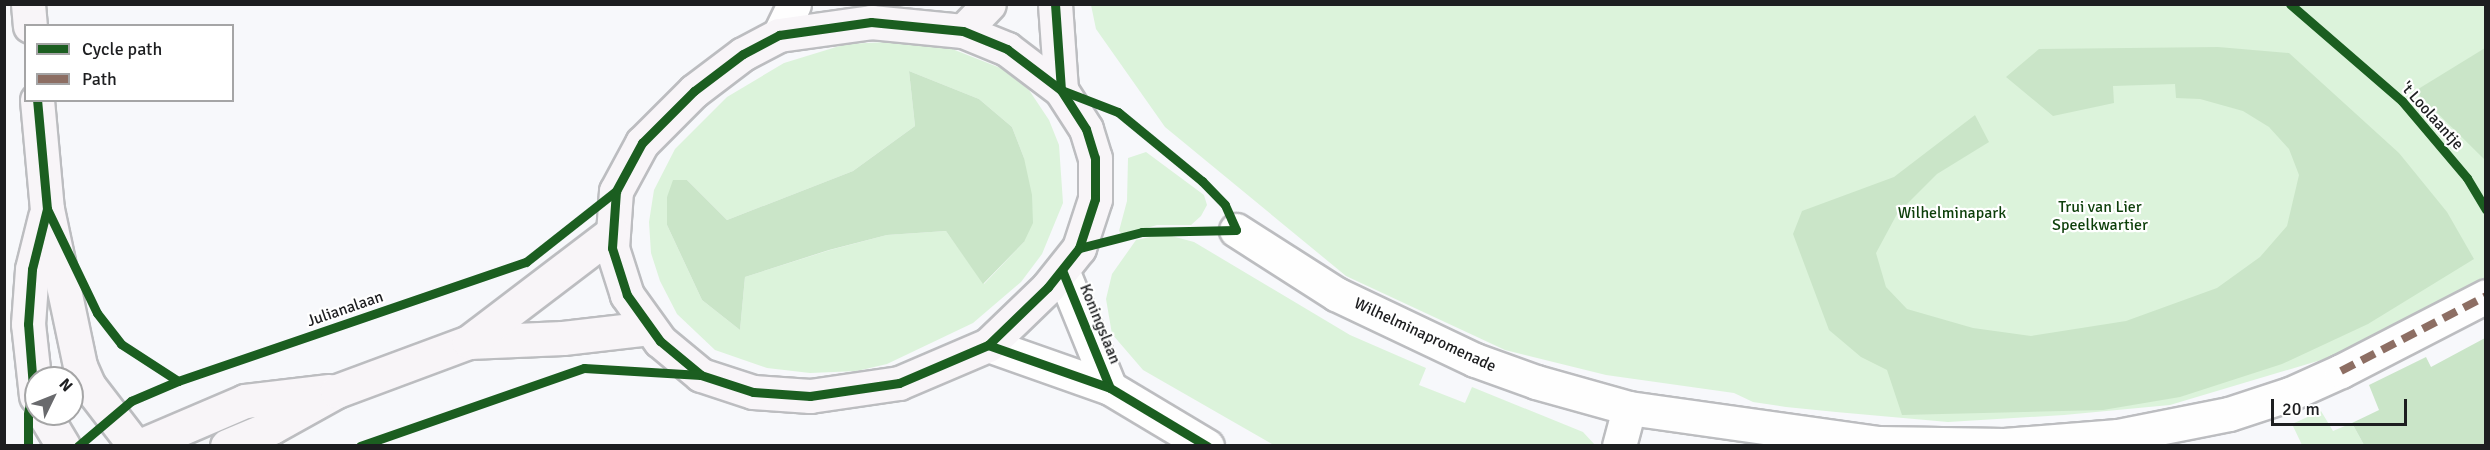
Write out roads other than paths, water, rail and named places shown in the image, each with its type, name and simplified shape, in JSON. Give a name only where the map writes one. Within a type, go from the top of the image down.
[{"type":"street","points":[[28,4],[30,24]]},
{"type":"street","points":[[779,34],[794,4]]},
{"type":"street","points":[[963,31],[989,4]]},
{"type":"street","points":[[1055,4],[1061,90]]},
{"type":"street","points":[[871,22],[963,31],[1007,49],[1061,90],[1086,129],[1095,158],[1097,179],[1092,216],[1079,248],[1062,270],[988,345],[899,383],[831,394],[783,395],[725,386],[701,375],[677,358],[649,328],[617,272],[612,233],[616,191],[642,143],[718,71],[779,34],[871,22]]},
{"type":"street","points":[[37,102],[46,209],[80,366],[89,386],[135,446]]},
{"type":"street","points":[[33,366],[28,324],[32,269],[46,209]]},
{"type":"street","name":"Wilhelminapromenade","points":[[1236,230],[1336,294],[1475,360],[1629,408],[1879,443],[2004,445],[2118,436],[2229,414],[2290,394],[2341,371],[2486,296]]},
{"type":"street","points":[[227,446],[273,427],[337,391],[469,342],[612,233]]},
{"type":"street","name":"Koningslaan","points":[[1062,270],[1110,388]]},
{"type":"street","points":[[469,342],[563,338],[649,328]]},
{"type":"street","name":"Koningslaan","points":[[988,345],[1110,388],[1207,446]]},
{"type":"street","points":[[140,446],[245,401],[337,391]]},
{"type":"street","points":[[1619,446],[1629,408]]},
{"type":"street","points":[[51,426],[63,446]]},
{"type":"park label","name":"Wilhelminapark","points":[[1952,213]]},
{"type":"park label","name":"Trui van Lier Speelkwartier","points":[[2100,216]]}]
